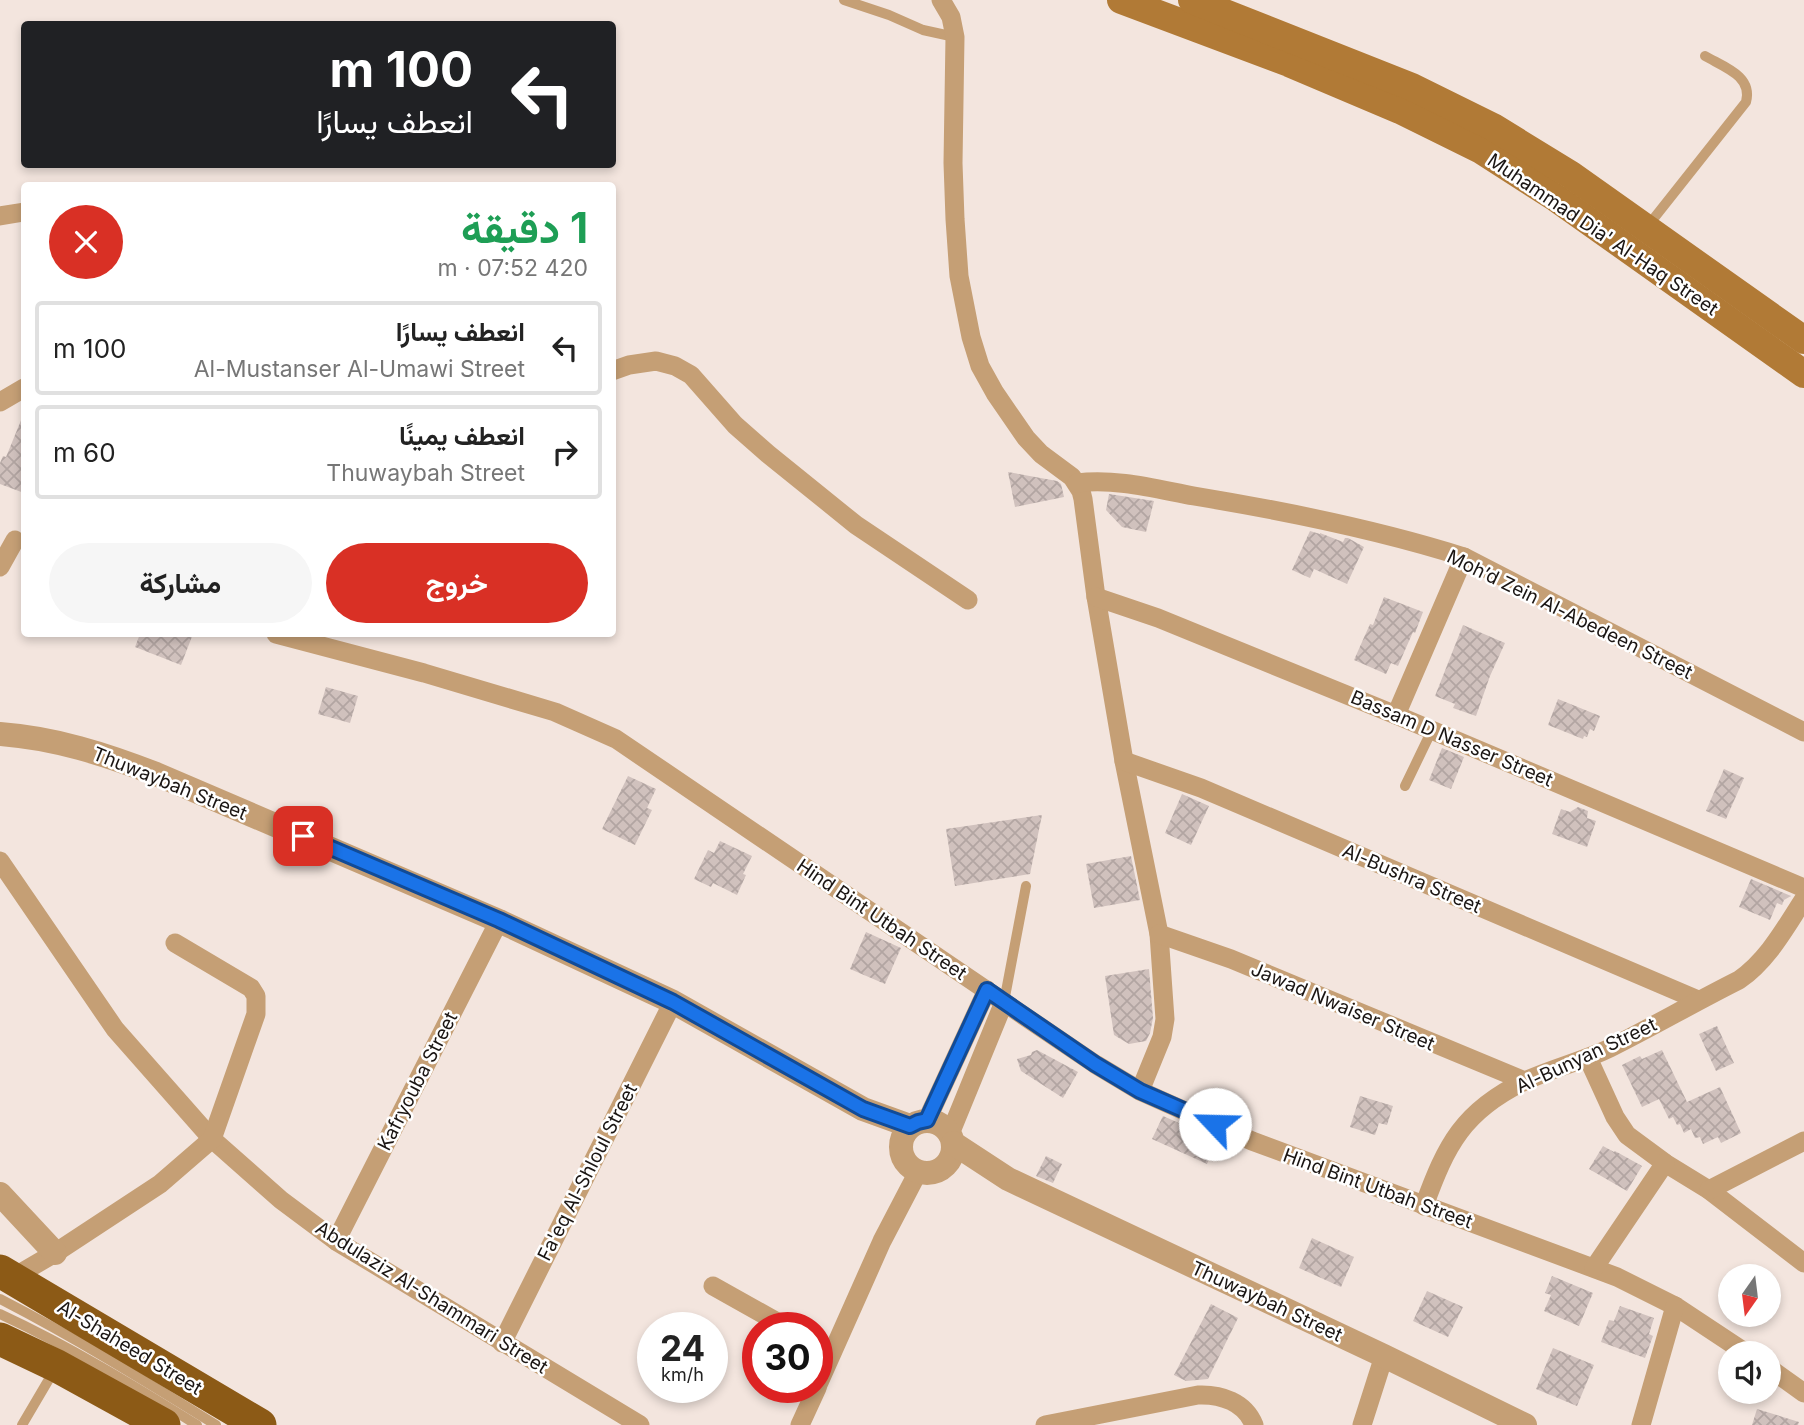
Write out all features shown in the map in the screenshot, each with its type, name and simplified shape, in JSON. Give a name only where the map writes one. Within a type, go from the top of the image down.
[{"type":"highway","name":"Al-Shaheed Street","points":[[4,1282],[260,1425]]},
{"type":"highway","points":[[0,1339],[57,1366],[164,1425]]},
{"type":"main road","name":"Muhammad Dia' Al-Haq Street","points":[[1121,0],[1289,63],[1400,110],[1481,150],[1556,198],[1804,373]]},
{"type":"main road","name":"Muhammad Dia' Al-Haq Street","points":[[1192,0],[1370,69],[1453,106],[1533,150],[1804,340]]},
{"type":"street","points":[[941,0],[951,17],[955,37],[955,219],[959,276],[971,337],[990,384],[1026,438],[1066,472],[1077,484],[1083,499],[1096,597],[1124,761],[1159,934],[1165,1019],[1162,1037],[1140,1091]]},
{"type":"street","points":[[0,216],[21,212]]},
{"type":"street","points":[[616,370],[656,361],[675,366],[691,375],[735,425],[768,454],[856,525],[968,600]]},
{"type":"street","points":[[0,401],[21,390]]},
{"type":"street","name":"Moh’d Zein Al-Abedeen Street","points":[[1077,484],[1120,483],[1269,509],[1417,542],[1464,557],[1804,732]]},
{"type":"street","points":[[0,567],[13,539]]},
{"type":"street","points":[[1396,715],[1464,557]]},
{"type":"street","name":"Bassam D Nasser Street","points":[[1096,597],[1146,613],[1396,715],[1804,888]]},
{"type":"street","name":"Hind Bint Utbah Street","points":[[287,637],[424,673],[555,712],[616,739],[1095,1064],[1140,1091],[1252,1141],[1639,1287],[1675,1306],[1728,1341]]},
{"type":"street","name":"Thuwaybah Street","points":[[0,734],[74,746],[116,758],[156,774],[499,920],[673,1002],[863,1109],[919,1123]]},
{"type":"street","name":"Al-Bushra Street","points":[[1124,761],[1201,788],[1698,1000]]},
{"type":"street","name":"Abdulaziz Al-Shammari Street","points":[[0,861],[115,1029],[212,1139],[282,1200],[336,1241],[640,1425]]},
{"type":"street","name":"Al-Bunyan Street","points":[[1424,1206],[1448,1148],[1478,1110],[1525,1081],[1588,1058],[1739,980],[1763,960],[1804,899]]},
{"type":"street","name":"Kafryouba Street","points":[[336,1241],[499,920]]},
{"type":"street","name":"Jawad Nwaiser Street","points":[[1159,934],[1231,959],[1525,1081]]},
{"type":"street","points":[[4,1282],[55,1253],[160,1184],[212,1139],[256,1014],[256,996],[251,988],[174,943]]},
{"type":"street","points":[[987,990],[919,1123],[904,1133],[901,1142],[904,1160],[918,1172],[936,1172],[950,1160],[953,1152],[952,1138],[1004,1002]]},
{"type":"street","name":"Fa'eq Al-Shloul Street","points":[[502,1343],[673,1002]]},
{"type":"street","points":[[1588,1058],[1620,1127],[1635,1143],[1709,1190],[1804,1263]]},
{"type":"street","name":"Thuwaybah Street","points":[[863,1109],[901,1151]]},
{"type":"street","points":[[919,1123],[936,1122],[944,1127],[952,1138]]},
{"type":"street","name":"Thuwaybah Street","points":[[952,1138],[1008,1179],[1525,1425]]},
{"type":"street","points":[[1709,1190],[1804,1141]]},
{"type":"street","points":[[1594,1268],[1665,1163]]},
{"type":"street","name":"Thuwaybah Street","points":[[944,1167],[1008,1179]]},
{"type":"street","points":[[833,1334],[918,1172]]},
{"type":"street","points":[[0,1195],[55,1253]]},
{"type":"street","points":[[713,1286],[759,1312]]},
{"type":"street","points":[[1641,1425],[1675,1306]]},
{"type":"street","points":[[1362,1425],[1384,1356]]},
{"type":"street","points":[[1781,1377],[1804,1393]]},
{"type":"street","points":[[1045,1425],[1198,1395],[1211,1395],[1239,1405],[1254,1425]]},
{"type":"street","points":[[800,1425],[810,1403]]},
{"type":"lane","points":[[844,0],[923,30],[955,37]]},
{"type":"lane","points":[[1646,227],[1746,102],[1748,90],[1743,80],[1705,56]]},
{"type":"lane","points":[[1405,786],[1432,730]]},
{"type":"lane","points":[[1004,1002],[1026,886]]},
{"type":"lane","points":[[4,1282],[52,1325],[216,1425]]},
{"type":"lane","points":[[0,1314],[45,1335],[116,1375],[197,1425]]},
{"type":"lane","points":[[22,1425],[57,1366]]},
{"type":"building","points":[[21,420],[21,492],[0,484],[0,463],[3,456],[6,457]]},
{"type":"building","points":[[1008,472],[1057,481],[1061,484],[1064,497],[1015,507]]},
{"type":"building","points":[[1109,494],[1154,501],[1146,532],[1122,527],[1106,510]]},
{"type":"building","points":[[1310,531],[1343,542],[1348,538],[1364,547],[1347,584],[1314,569],[1310,578],[1292,570]]},
{"type":"building","points":[[1384,597],[1423,612],[1398,666],[1391,663],[1386,674],[1354,660],[1370,624],[1373,625]]},
{"type":"building","points":[[1463,625],[1505,643],[1476,716],[1453,708],[1455,704],[1435,696]]},
{"type":"building","points":[[139,637],[192,637],[181,665],[135,647]]},
{"type":"building","points":[[326,687],[358,696],[350,723],[318,714]]},
{"type":"building","points":[[1558,699],[1600,716],[1594,731],[1590,729],[1587,737],[1584,736],[1583,739],[1548,725]]},
{"type":"building","points":[[1442,748],[1464,757],[1451,789],[1429,780]]},
{"type":"building","points":[[1724,769],[1744,778],[1726,819],[1706,811]]},
{"type":"building","points":[[628,776],[656,789],[647,808],[652,810],[635,845],[602,829]]},
{"type":"building","points":[[1182,794],[1209,806],[1191,845],[1165,833]]},
{"type":"building","points":[[1578,807],[1588,811],[1587,818],[1596,821],[1587,847],[1552,834],[1561,809],[1570,812]]},
{"type":"building","points":[[1042,815],[1030,874],[955,886],[946,829]]},
{"type":"building","points":[[720,841],[752,856],[737,895],[713,883],[711,887],[694,879],[708,850],[714,853]]},
{"type":"building","points":[[1131,856],[1140,900],[1094,908],[1086,864]]},
{"type":"building","points":[[1751,879],[1791,896],[1784,900],[1782,905],[1777,903],[1770,920],[1739,907]]},
{"type":"building","points":[[866,932],[901,948],[885,984],[850,969]]},
{"type":"building","points":[[1149,969],[1153,1018],[1150,1033],[1146,1041],[1129,1044],[1114,1035],[1105,976]]},
{"type":"building","points":[[1717,1026],[1734,1063],[1716,1071],[1699,1034]]},
{"type":"building","points":[[1037,1050],[1078,1072],[1063,1098],[1021,1071],[1017,1059]]},
{"type":"building","points":[[1662,1050],[1687,1102],[1720,1087],[1741,1133],[1721,1143],[1718,1137],[1703,1144],[1700,1137],[1695,1138],[1691,1129],[1684,1133],[1673,1117],[1669,1119],[1659,1099],[1642,1107],[1622,1065],[1640,1056],[1642,1059]]},
{"type":"building","points":[[1360,1096],[1393,1106],[1387,1125],[1379,1123],[1375,1135],[1350,1127]]},
{"type":"building","points":[[1163,1116],[1218,1140],[1207,1164],[1152,1139]]},
{"type":"building","points":[[1603,1146],[1642,1166],[1627,1191],[1589,1169]]},
{"type":"building","points":[[1046,1156],[1062,1164],[1053,1183],[1036,1176]]},
{"type":"building","points":[[1312,1238],[1354,1257],[1341,1287],[1299,1268]]},
{"type":"building","points":[[1552,1276],[1593,1293],[1579,1326],[1544,1311],[1551,1295],[1545,1293]]},
{"type":"building","points":[[1427,1291],[1463,1307],[1448,1337],[1413,1321]]},
{"type":"building","points":[[1211,1304],[1238,1318],[1208,1379],[1186,1381],[1174,1375]]},
{"type":"building","points":[[1620,1306],[1654,1318],[1649,1334],[1653,1336],[1645,1358],[1601,1342],[1609,1320],[1614,1321]]},
{"type":"building","points":[[1553,1348],[1594,1365],[1577,1406],[1536,1389]]},
{"type":"building","points":[[1757,1409],[1799,1422],[1798,1425],[1752,1425]]},
{"type":"route","points":[[303,836],[499,920],[673,1002],[863,1109],[910,1126],[927,1120],[987,990],[1095,1064],[1140,1091],[1215,1124]]}]
